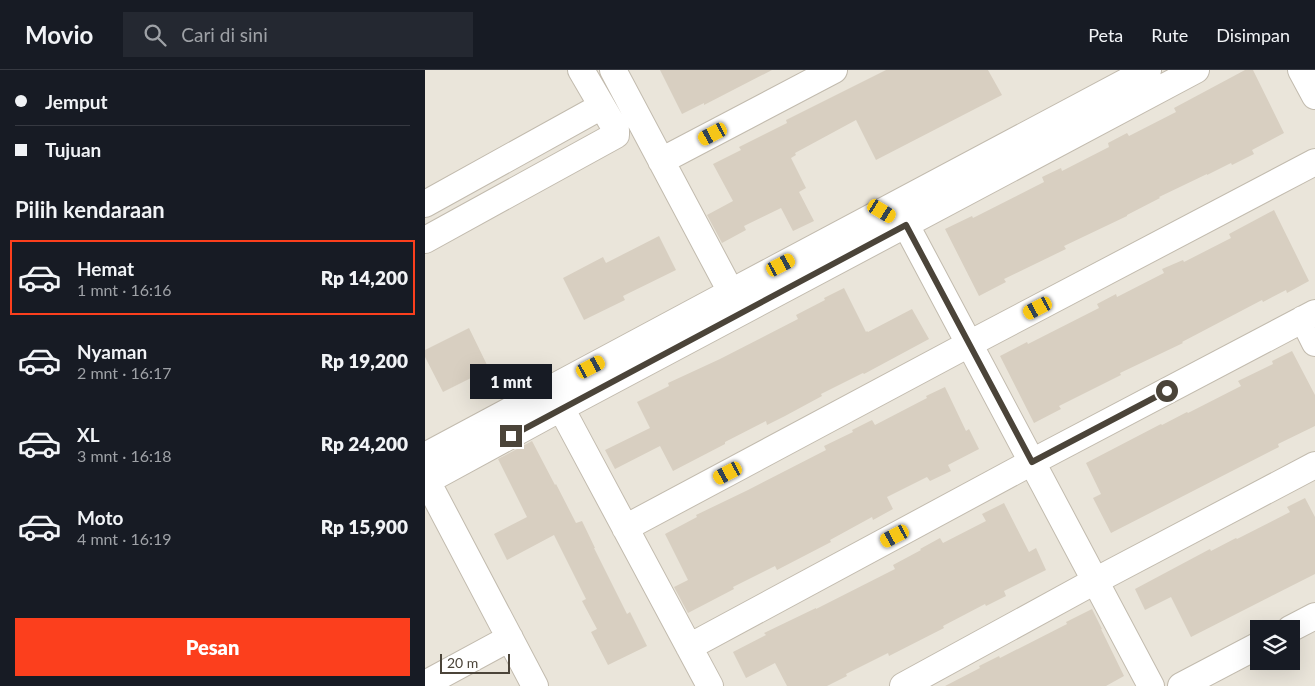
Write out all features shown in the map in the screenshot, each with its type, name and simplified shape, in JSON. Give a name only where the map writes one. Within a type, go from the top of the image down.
[{"type":"street","points":[[425,240],[616,135],[616,130],[581,70]]},
{"type":"street","points":[[613,70],[731,292]]},
{"type":"street","points":[[661,161],[834,70]]},
{"type":"street","points":[[430,463],[731,292],[1148,70]]},
{"type":"street","points":[[430,463],[561,408],[1196,70]]},
{"type":"street","points":[[1301,70],[1315,96]]},
{"type":"street","points":[[425,204],[602,106]]},
{"type":"street","points":[[625,528],[1315,162]]},
{"type":"street","points":[[882,211],[906,225],[1151,686]]},
{"type":"street","points":[[689,647],[1032,462],[1309,316],[1315,342]]},
{"type":"street","points":[[561,408],[710,686]]},
{"type":"street","points":[[430,463],[510,638],[535,686]]},
{"type":"street","points":[[903,686],[1095,581],[1315,465]]},
{"type":"street","points":[[1300,624],[1315,616]]},
{"type":"street","points":[[425,684],[510,638]]},
{"type":"street","points":[[1181,686],[1250,650]]},
{"type":"shaded area","points":[[425,70],[1315,70],[1315,686],[425,686]]},
{"type":"building","points":[[660,70],[772,70],[704,105],[704,103],[682,114]]},
{"type":"building","points":[[886,70],[988,70],[1002,95],[876,160],[856,120],[795,153],[796,155],[791,158],[806,188],[799,192],[814,221],[793,231],[781,208],[744,226],[746,230],[722,243],[707,215],[733,201],[713,164],[741,150],[739,147],[787,123],[786,120]]},
{"type":"building","points":[[1245,70],[1253,70],[1284,133],[1252,150],[1254,154],[1159,197],[1127,216],[1064,246],[1066,249],[1004,279],[1006,282],[979,296],[945,229],[972,216],[973,218],[1044,182],[1042,177],[1061,168],[1062,171],[1109,147],[1108,143],[1127,133],[1129,136],[1176,112],[1174,108]]},
{"type":"building","points":[[1274,210],[1309,281],[1287,293],[1286,290],[1263,302],[1262,300],[1183,343],[1120,373],[1121,375],[1059,406],[1061,409],[1034,423],[1000,356],[1099,308],[1097,304],[1116,294],[1117,297],[1164,273],[1162,269],[1183,260],[1184,262],[1231,238],[1229,234]]},
{"type":"building","points":[[659,236],[676,270],[623,296],[625,300],[584,320],[563,278],[603,257],[606,263]]},
{"type":"building","points":[[844,288],[866,332],[912,309],[929,339],[864,374],[821,394],[822,396],[785,416],[767,425],[766,421],[673,471],[660,446],[615,469],[605,450],[650,428],[637,402],[669,386],[668,383],[798,319],[796,315]]},
{"type":"building","points":[[469,328],[489,369],[443,392],[425,357],[425,350]]},
{"type":"building","points":[[1292,351],[1315,395],[1315,426],[1278,444],[1279,447],[1111,533],[1093,498],[1101,494],[1086,463],[1161,424],[1188,413],[1241,386],[1238,381],[1273,364],[1272,361]]},
{"type":"building","points":[[945,387],[966,431],[969,429],[979,449],[948,465],[951,471],[930,481],[927,477],[887,497],[893,509],[873,520],[872,517],[830,540],[831,542],[777,570],[775,566],[733,587],[734,589],[688,613],[674,587],[688,580],[665,534],[697,517],[696,515],[826,450],[824,446],[853,432],[852,430],[872,420],[875,425]]},
{"type":"building","points":[[532,441],[576,523],[582,521],[627,614],[630,612],[647,646],[608,665],[591,632],[597,629],[582,601],[586,599],[554,535],[507,560],[494,534],[527,517],[498,459]]},
{"type":"building","points":[[1305,498],[1315,517],[1315,574],[1191,637],[1171,597],[1145,610],[1135,589],[1210,549],[1211,551],[1237,539],[1290,512],[1287,507]]},
{"type":"building","points":[[1004,503],[1029,552],[1036,548],[1046,570],[1004,591],[1006,596],[986,606],[985,604],[943,626],[944,628],[889,656],[888,653],[846,674],[847,676],[827,686],[787,686],[775,663],[746,678],[733,652],[766,635],[764,633],[895,569],[893,565],[940,538],[943,543],[986,521],[982,514]]},
{"type":"building","points":[[1092,609],[1124,676],[1106,686],[945,686],[980,668],[979,666],[999,656],[1000,658]]},
{"type":"route","points":[[511,436],[906,225],[1032,462],[1167,391]]}]
